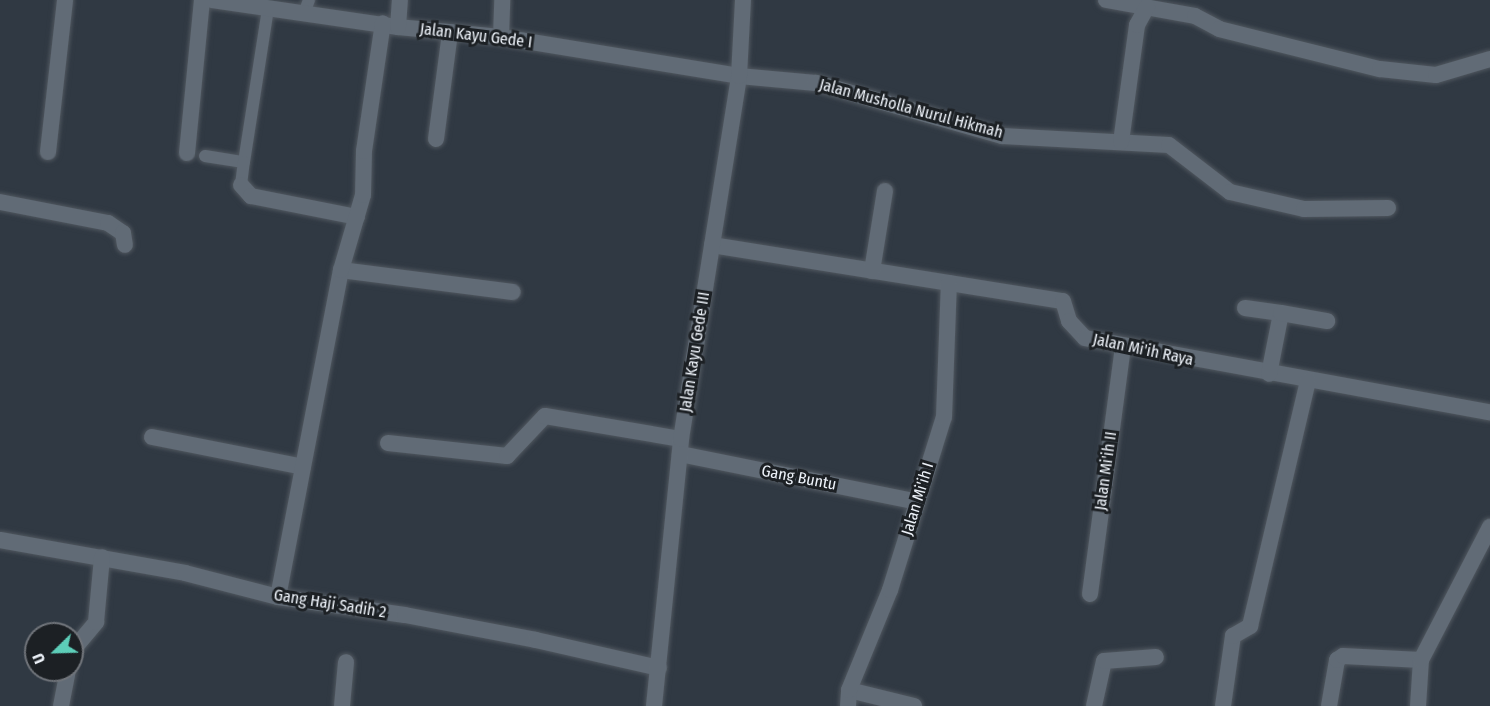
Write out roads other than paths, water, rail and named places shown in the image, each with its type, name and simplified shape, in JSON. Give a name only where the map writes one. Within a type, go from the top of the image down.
[{"type":"street","points":[[48,152],[65,0]]},
{"type":"street","points":[[187,153],[202,0]]},
{"type":"street","name":"Jalan Kayu Gede I","points":[[212,0],[268,9],[307,7],[390,25],[501,37],[739,75]]},
{"type":"street","points":[[278,597],[341,270],[357,217],[390,25],[400,0]]},
{"type":"street","points":[[501,37],[502,0]]},
{"type":"street","name":"Jalan Kayu Gede III","points":[[654,706],[680,447],[739,75],[743,0]]},
{"type":"street","points":[[1106,0],[1195,16],[1219,29],[1380,69],[1436,75],[1490,58]]},
{"type":"street","points":[[1120,142],[1137,25],[1147,8]]},
{"type":"street","points":[[436,139],[450,32]]},
{"type":"street","name":"Jalan Musholla Nurul Hikmah","points":[[739,75],[816,83],[1002,136],[1169,145],[1230,192],[1304,209],[1388,208]]},
{"type":"street","points":[[241,184],[244,193],[251,196],[357,217]]},
{"type":"street","points":[[872,271],[885,191]]},
{"type":"street","points":[[0,202],[108,223],[123,233],[125,244]]},
{"type":"street","name":"Jalan Mi'ih Raya","points":[[712,245],[1064,301],[1069,321],[1085,338],[1123,348],[1490,412]]},
{"type":"street","points":[[341,270],[513,292]]},
{"type":"street","name":"Jalan Mi'ih I","points":[[848,698],[890,590],[944,417],[949,283]]},
{"type":"street","points":[[1245,308],[1327,321]]},
{"type":"street","points":[[1269,374],[1281,314]]},
{"type":"street","name":"Jalan Mi'ih II","points":[[1090,594],[1123,348]]},
{"type":"street","points":[[1222,706],[1233,636],[1250,626],[1308,381]]},
{"type":"street","name":"Gang Buntu","points":[[388,443],[507,456],[545,416],[917,502]]},
{"type":"street","points":[[152,436],[303,467]]},
{"type":"street","points":[[1418,706],[1421,660],[1490,527]]},
{"type":"street","name":"Gang Haji Sadih 2","points":[[0,540],[102,557],[278,597],[405,615],[659,668]]},
{"type":"street","points":[[84,636],[96,622],[102,557]]},
{"type":"street","points":[[1329,706],[1337,660],[1343,656],[1421,660]]},
{"type":"street","points":[[1094,706],[1104,661],[1156,657]]},
{"type":"street","points":[[342,706],[346,662]]},
{"type":"street","points":[[61,706],[66,682]]},
{"type":"street","points":[[848,698],[914,706]]},
{"type":"lane","points":[[241,184],[268,9]]},
{"type":"lane","points":[[205,156],[244,162]]}]
